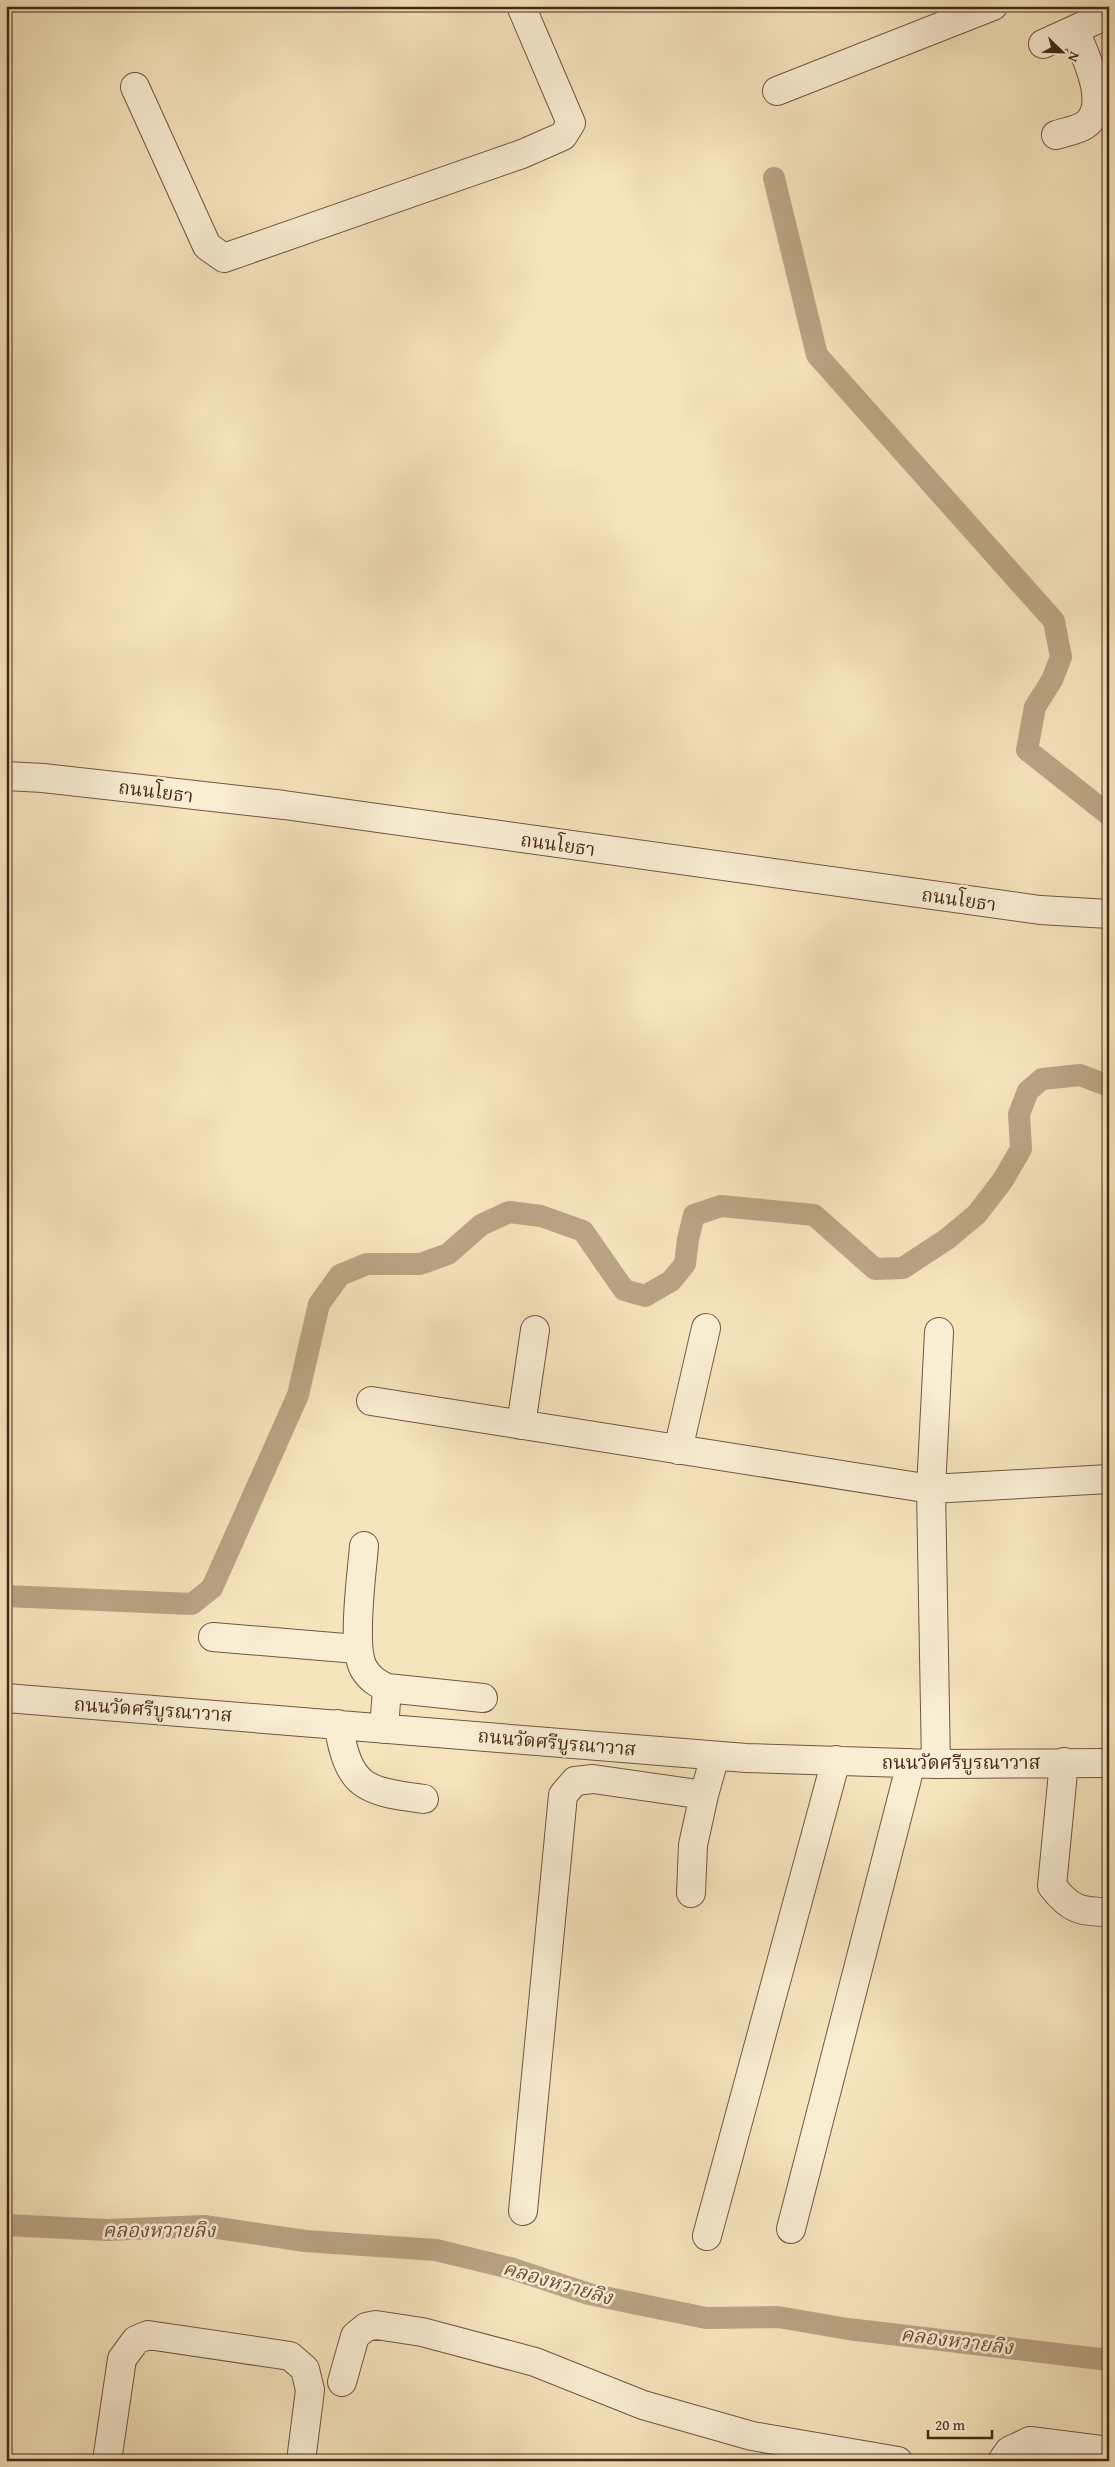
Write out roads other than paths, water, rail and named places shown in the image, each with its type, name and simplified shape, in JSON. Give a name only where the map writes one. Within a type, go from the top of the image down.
[{"type":"street","points":[[135,87],[207,246],[224,258],[522,154],[564,136],[571,123],[521,6]]},
{"type":"street","points":[[777,91],[993,6]]},
{"type":"street","points":[[1043,44],[1109,14]]},
{"type":"street","points":[[1056,135],[1085,125],[1095,114],[1097,106],[1097,91],[1075,30]]},
{"type":"street","name":"ถนนโยธา","points":[[6,776],[52,779],[284,806],[1030,908],[1109,914]]},
{"type":"street","points":[[678,1450],[706,1328]]},
{"type":"street","points":[[521,1425],[535,1330]]},
{"type":"street","points":[[791,2229],[924,1763],[930,1489],[939,1332]]},
{"type":"street","points":[[371,1401],[930,1489],[1109,1479]]},
{"type":"street","points":[[364,1546],[357,1649],[363,1668],[373,1680],[387,1688],[483,1698]]},
{"type":"street","points":[[213,1637],[357,1649]]},
{"type":"street","points":[[384,1729],[387,1688]]},
{"type":"street","name":"ถนนวัดศรีบูรณาวาส","points":[[6,1698],[715,1756],[924,1763],[1109,1763]]},
{"type":"street","points":[[338,1724],[342,1748],[353,1772],[366,1787],[382,1793],[424,1799]]},
{"type":"street","points":[[691,1893],[693,1846],[715,1756]]},
{"type":"street","points":[[707,2236],[836,1760]]},
{"type":"street","points":[[1064,1762],[1052,1886],[1065,1903],[1089,1912],[1109,1912]]},
{"type":"street","points":[[523,2211],[563,1795],[575,1781],[593,1779],[704,1795]]},
{"type":"street","points":[[342,2382],[355,2336],[366,2327],[376,2325],[422,2332],[535,2362],[643,2405],[752,2436],[898,2461]]},
{"type":"street","points":[[108,2461],[122,2359],[136,2340],[148,2336],[290,2356],[305,2369],[310,2390],[301,2461]]},
{"type":"street","points":[[1002,2461],[1008,2451],[1030,2441],[1109,2451]]},
{"type":"waterway","points":[[774,178],[817,355],[1054,621],[1061,657],[1052,680],[1035,707],[1027,750],[1109,815]]},
{"type":"waterway","points":[[6,1596],[192,1604],[212,1588],[298,1395],[319,1304],[340,1275],[367,1264],[420,1264],[448,1254],[481,1225],[509,1212],[541,1216],[583,1231],[624,1290],[645,1296],[671,1281],[685,1264],[688,1239],[694,1215],[721,1206],[814,1215],[875,1269],[903,1268],[947,1239],[977,1214],[1003,1180],[1021,1149],[1019,1114],[1028,1091],[1042,1079],[1080,1075],[1109,1086]]},
{"type":"waterway","name":"คลองหวายลิง","points":[[6,2225],[107,2230],[204,2226],[305,2241],[436,2250],[510,2268],[589,2294],[706,2318],[778,2317],[848,2329],[1109,2360]]}]
